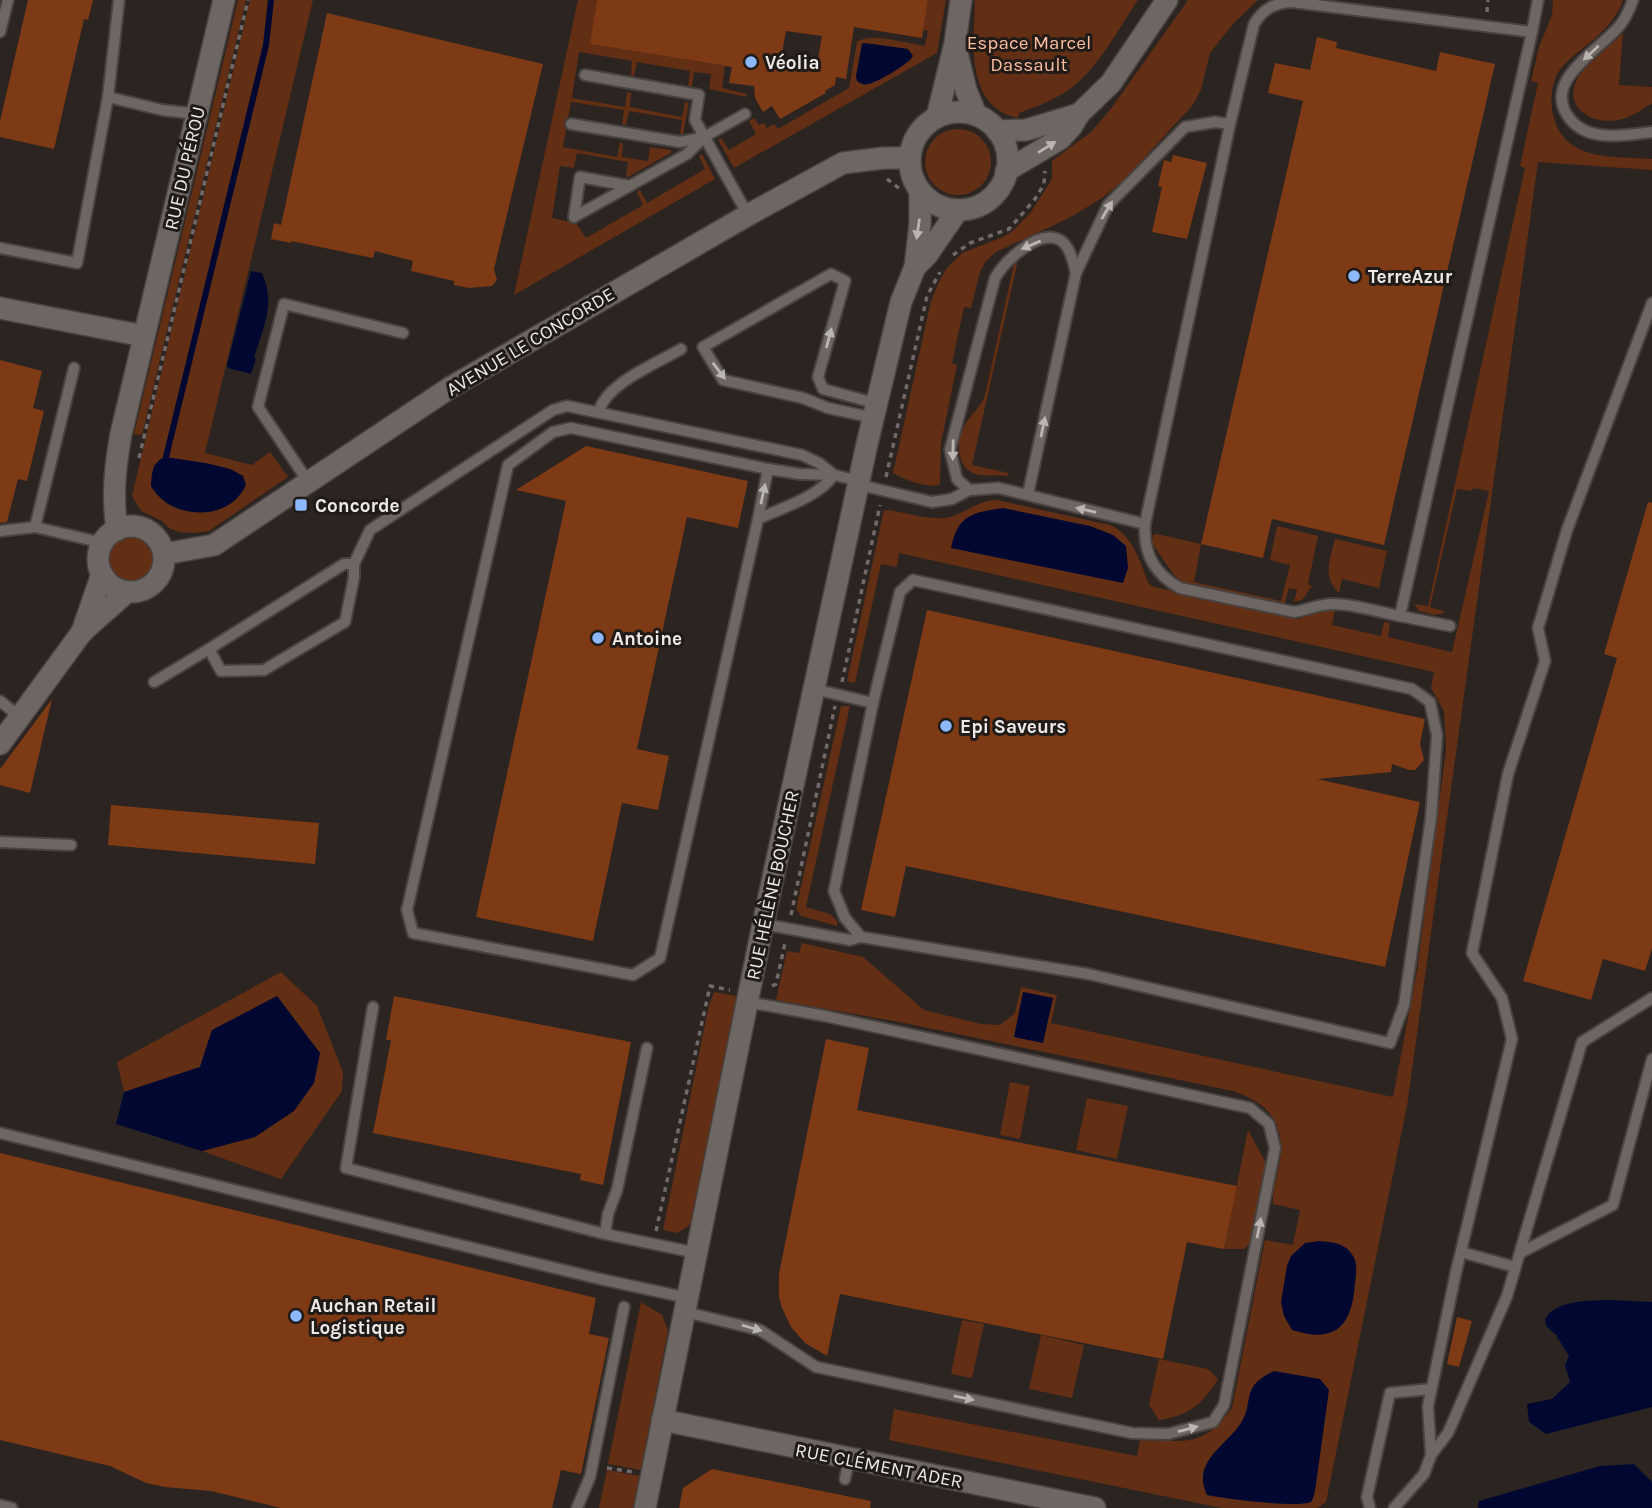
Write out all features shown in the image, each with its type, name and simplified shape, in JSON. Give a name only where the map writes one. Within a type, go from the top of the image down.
[{"type":"street","name":"RUE DU PÉROU","points":[[110,536],[114,471],[225,0]]},
{"type":"street","points":[[937,117],[955,43],[961,0]]},
{"type":"street","points":[[1006,171],[1059,139],[1072,126],[1079,114],[1111,83],[1167,0]]},
{"type":"street","points":[[955,43],[975,115]]},
{"type":"street","points":[[910,158],[917,134],[937,117],[953,112],[975,115],[986,120],[997,131],[1006,147],[1006,171],[1002,183],[986,201],[975,207],[958,209],[938,205],[920,191]]},
{"type":"street","points":[[997,131],[1026,130],[1079,114]]},
{"type":"street","name":"RUE HÉLÈNE BOUCHER","points":[[645,1508],[763,924],[814,689],[901,302],[915,267],[915,246],[920,224],[920,191],[911,170],[910,158]]},
{"type":"street","name":"AVENUE LE CONCORDE","points":[[164,554],[214,545],[451,387],[843,163],[910,158]]},
{"type":"street","name":"RUE HÉLÈNE BOUCHER","points":[[915,267],[927,255],[958,209]]},
{"type":"street","points":[[0,309],[144,336]]},
{"type":"street","points":[[127,527],[146,530],[155,536],[164,554],[159,577],[150,586],[139,591],[117,589],[102,574],[99,564],[110,536],[127,527]]},
{"type":"street","points":[[82,632],[102,574]]},
{"type":"street","points":[[0,744],[82,632],[127,592]]},
{"type":"street","name":"RUE CLÉMENT ADER","points":[[662,1420],[847,1469],[1095,1508]]},
{"type":"lane","points":[[0,32],[8,0]]},
{"type":"lane","points":[[0,248],[77,263],[108,97],[119,0]]},
{"type":"lane","points":[[1400,616],[1538,0]]},
{"type":"lane","points":[[1633,0],[1620,25],[1566,78],[1563,106],[1569,118],[1580,128],[1595,134],[1622,136],[1652,132]]},
{"type":"lane","points":[[1450,626],[1336,603],[1294,612],[1180,588],[1166,581],[1149,558],[1143,541],[1144,524],[1230,124],[1254,24],[1262,11],[1280,3],[1389,13],[1532,32]]},
{"type":"lane","points":[[585,75],[699,95],[695,120],[748,215]]},
{"type":"lane","points":[[108,97],[162,110],[197,114]]},
{"type":"lane","points":[[630,186],[580,177],[574,217],[618,192],[630,186],[687,154],[704,137],[745,114]]},
{"type":"lane","points":[[1028,494],[1076,273],[1108,205],[1185,127],[1215,122],[1230,124]]},
{"type":"lane","points":[[572,124],[680,142],[704,137]]},
{"type":"lane","points":[[969,490],[957,479],[950,450],[995,278],[1012,255],[1024,247],[1048,239],[1058,239],[1065,245],[1076,273]]},
{"type":"lane","points":[[803,398],[818,377],[845,281],[831,274],[703,347],[723,380],[803,398],[828,408],[876,411]]},
{"type":"lane","points":[[1431,1455],[1427,1406],[1512,1040],[1502,998],[1472,953],[1508,774],[1545,661],[1538,628],[1567,530],[1652,303]]},
{"type":"lane","points":[[309,483],[258,407],[284,304],[403,333]]},
{"type":"lane","points":[[599,411],[601,401],[612,389],[681,349]]},
{"type":"lane","points":[[35,527],[74,368]]},
{"type":"lane","points":[[818,377],[823,389],[876,411]]},
{"type":"lane","points":[[209,649],[221,671],[264,670],[345,622],[354,564],[370,530],[553,410],[567,406],[802,455],[819,463],[834,475]]},
{"type":"lane","points":[[768,469],[660,958],[633,975],[413,933],[407,910],[508,465],[553,432],[572,428],[768,469],[834,475],[932,502],[952,499],[969,490],[999,488],[1144,524]]},
{"type":"lane","points":[[758,519],[817,492],[828,484],[834,475]]},
{"type":"lane","points":[[0,531],[35,527],[110,536]]},
{"type":"lane","points":[[153,682],[344,564],[354,564]]},
{"type":"lane","points":[[763,924],[850,940],[860,937],[1088,974],[1390,1043],[1404,1005],[1430,818],[1437,735],[1430,702],[1412,689],[913,580],[900,592],[873,703],[834,891],[845,918],[860,937]]},
{"type":"lane","points":[[814,689],[873,703]]},
{"type":"lane","points":[[0,701],[20,717]]},
{"type":"lane","points":[[0,842],[71,845]]},
{"type":"lane","points":[[1394,1508],[1424,1474],[1431,1455],[1448,1433],[1507,1296],[1582,1042],[1652,998]]},
{"type":"lane","points":[[0,1133],[600,1279],[760,1330],[816,1367],[1132,1433],[1168,1434],[1213,1422],[1224,1405],[1275,1148],[1269,1124],[1250,1108],[825,1016],[747,1002]]},
{"type":"lane","points":[[373,1007],[346,1168],[604,1234],[697,1253]]},
{"type":"lane","points":[[604,1234],[617,1190],[647,1048]]},
{"type":"lane","points":[[1520,1253],[1613,1205],[1652,1059]]},
{"type":"lane","points":[[1461,1252],[1515,1267]]},
{"type":"lane","points":[[577,1508],[590,1477],[624,1307]]},
{"type":"lane","points":[[1370,1508],[1367,1497],[1390,1393],[1431,1389]]},
{"type":"lane","points":[[0,1505],[12,1508]]},
{"type":"path","points":[[138,462],[248,0]]},
{"type":"path","points":[[950,258],[970,243],[1009,229],[1022,216],[1044,184],[1046,174],[1042,164]]},
{"type":"path","points":[[772,986],[776,984],[927,296],[943,267]]},
{"type":"path","points":[[652,1243],[659,1224],[710,986],[732,990],[734,979]]},
{"type":"path","points":[[605,1467],[640,1473]]},
{"type":"green space","points":[[238,0],[246,0],[142,435],[134,434]]},
{"type":"green space","points":[[250,0],[313,0],[205,453],[252,465],[270,452],[288,477],[209,531],[196,533],[179,532],[169,528],[162,521],[141,511],[132,496]],"holes":[[[205,463],[230,469],[243,476],[215,510],[196,512],[179,509],[163,501],[151,486],[154,465]]]},
{"type":"green space","points":[[578,0],[597,0],[591,44],[725,66],[722,88],[747,94],[746,97],[709,89],[711,74],[694,72],[692,86],[688,86],[690,71],[637,62],[634,76],[631,75],[632,61],[579,52],[572,98],[625,107],[627,92],[631,93],[630,107],[682,117],[685,102],[689,103],[683,134],[680,134],[682,120],[629,111],[626,125],[622,125],[624,110],[571,102],[563,147],[617,157],[620,142],[623,143],[622,157],[648,161],[650,147],[671,150],[671,153],[626,177],[628,162],[577,153],[574,168],[560,166],[552,218],[576,223],[586,238],[643,205],[637,192],[640,190],[647,203],[705,169],[699,156],[702,154],[715,179],[514,295]]},
{"type":"green space","points":[[928,0],[946,0],[937,53],[734,168],[718,140],[721,138],[729,150],[756,134],[749,121],[754,118],[759,125],[764,123],[767,128],[774,124],[778,129],[849,88],[857,42],[880,38],[925,46],[928,31],[923,30]],"holes":[[[864,43],[908,49],[911,60],[877,80]]]},
{"type":"green space","name":"Espace Marcel Dassault","points":[[975,0],[1138,0],[1105,51],[1076,85],[1047,102],[1019,113],[1018,118],[1001,111],[988,101],[980,87],[974,53]]},
{"type":"green space","points":[[1188,0],[1258,0],[1233,24],[1210,53],[1201,90],[1192,106],[1122,182],[1069,218],[996,252],[986,261],[980,272],[971,308],[964,307],[952,363],[957,365],[941,443],[940,484],[919,484],[893,473],[931,301],[946,269],[962,253],[1013,231],[1031,212],[1052,179],[1052,161],[1091,132],[1110,110]]},
{"type":"green space","points":[[1553,0],[1623,0],[1605,29],[1559,71],[1553,87],[1552,109],[1557,126],[1565,139],[1576,147],[1604,156],[1652,159],[1652,170],[1538,162],[1407,1106],[1326,1502],[1317,1508],[1222,1508],[889,1440],[894,1409],[1137,1456],[1140,1440],[1182,1441],[1202,1436],[1222,1421],[1232,1408],[1265,1240],[1293,1245],[1300,1210],[1273,1204],[1280,1160],[1280,1134],[1271,1115],[1255,1101],[1233,1091],[899,1022],[776,1000],[787,951],[799,953],[802,943],[863,957],[924,1010],[981,1024],[1000,1025],[1015,1013],[1021,987],[1057,995],[1051,1023],[1393,1097],[1417,971],[1446,750],[1444,711],[1431,688],[1434,672],[899,553],[897,567],[881,564],[855,683],[847,681],[884,510],[942,518],[956,515],[984,502],[997,500],[1110,525],[1130,542],[1149,584],[1154,587],[1298,619],[1324,610],[1335,610],[1332,625],[1381,636],[1384,622],[1390,623],[1388,637],[1452,652],[1489,491],[1457,489],[1430,607],[1444,611],[1443,613],[1435,615],[1419,611],[1414,604],[1428,606],[1525,168],[1520,166],[1538,83],[1531,81],[1539,47],[1552,15]]},
{"type":"green space","points":[[1623,33],[1619,85],[1652,87],[1652,103],[1623,119],[1600,120],[1583,113],[1574,100],[1573,91],[1576,81],[1591,62]]},
{"type":"green space","points":[[958,129],[971,132],[981,139],[988,149],[991,162],[988,175],[981,185],[971,192],[958,195],[945,192],[935,185],[928,175],[925,162],[928,149],[935,139],[945,132]]},
{"type":"green space","points":[[1018,260],[972,465],[1009,473],[1008,476],[979,475],[971,472],[961,461],[960,438],[966,423],[985,395],[1014,264]]},
{"type":"green space","points":[[1277,526],[1318,536],[1308,584],[1312,586],[1302,600],[1294,602],[1297,590],[1289,588],[1284,605],[1184,583],[1174,575],[1151,542],[1153,535],[1157,534],[1201,544],[1194,582],[1281,601],[1290,565],[1270,560]]},
{"type":"green space","points":[[131,537],[140,538],[147,543],[152,550],[152,568],[147,575],[140,580],[131,581],[122,580],[115,575],[110,568],[109,559],[110,550],[115,543],[122,538]]},
{"type":"green space","points":[[1335,539],[1387,551],[1379,588],[1342,579],[1339,593],[1330,581],[1329,574]]},
{"type":"green space","points":[[841,706],[850,706],[806,907],[830,914],[838,922],[837,926],[801,916],[796,909]]},
{"type":"green space","points":[[281,972],[317,1006],[343,1072],[342,1091],[281,1179],[202,1151],[255,1137],[212,1030],[200,1067],[124,1092],[117,1062]]},
{"type":"green space","points":[[714,992],[737,996],[693,1216],[689,1226],[677,1233],[663,1230],[709,1005]]},
{"type":"green space","points":[[1010,1082],[1030,1086],[1020,1139],[1000,1135]]},
{"type":"green space","points":[[1087,1098],[1128,1106],[1117,1159],[1076,1150]]},
{"type":"green space","points":[[1248,1130],[1267,1165],[1252,1240],[1245,1249],[1224,1249]]},
{"type":"green space","points":[[641,1302],[662,1315],[668,1330],[641,1470],[608,1464]]},
{"type":"green space","points":[[962,1320],[984,1324],[972,1378],[951,1374]]},
{"type":"green space","points":[[1041,1335],[1084,1345],[1072,1398],[1029,1389]]},
{"type":"green space","points":[[1159,1359],[1208,1369],[1218,1379],[1194,1407],[1159,1420],[1149,1405]]},
{"type":"green space","points":[[607,1470],[640,1476],[633,1508],[599,1508]]},
{"type":"water","points":[[864,43],[908,49],[913,56],[886,76],[873,83],[862,84],[857,81],[856,76]]},
{"type":"water","points":[[251,271],[262,273],[268,306],[251,374],[228,368],[227,365]]},
{"type":"water","points":[[166,457],[230,469],[243,476],[246,485],[238,497],[227,506],[214,511],[185,511],[172,506],[151,486],[155,465]]},
{"type":"water","points":[[1003,508],[1090,526],[1113,535],[1126,546],[1128,568],[1123,583],[951,548],[962,522],[974,514]]},
{"type":"water","points":[[1023,992],[1053,998],[1043,1043],[1014,1037]]},
{"type":"water","points":[[277,996],[320,1053],[314,1083],[294,1111],[255,1137],[202,1151],[116,1124],[124,1092],[200,1067],[212,1030]]},
{"type":"water","points":[[1319,1241],[1347,1248],[1355,1259],[1356,1269],[1353,1298],[1345,1320],[1339,1328],[1320,1335],[1292,1330],[1284,1316],[1281,1302],[1291,1256],[1305,1243]]},
{"type":"water","points":[[1607,1300],[1652,1302],[1652,1407],[1546,1434],[1529,1422],[1527,1404],[1552,1399],[1570,1382],[1565,1365],[1569,1356],[1556,1335],[1546,1326],[1545,1319],[1564,1305]]},
{"type":"water","points":[[1274,1371],[1320,1379],[1329,1390],[1312,1501],[1303,1504],[1277,1503],[1207,1495],[1203,1484],[1206,1465],[1238,1427],[1255,1384]]},
{"type":"water","points":[[1634,1464],[1652,1482],[1652,1508],[1478,1508],[1479,1501],[1600,1466]]},
{"type":"building","points":[[28,0],[93,0],[88,20],[84,19],[54,149],[0,137],[0,121]]},
{"type":"building","name":"Véolia","points":[[597,0],[928,0],[922,38],[854,27],[846,79],[836,77],[835,85],[825,91],[826,93],[780,119],[772,106],[763,112],[755,98],[754,86],[729,83],[732,67],[590,44]],"holes":[[[786,31],[822,36],[817,65],[781,59]]]},
{"type":"building","points":[[327,13],[543,64],[494,269],[497,280],[492,286],[469,288],[454,285],[454,281],[411,271],[413,261],[375,251],[373,258],[271,239],[274,223],[281,225]]},
{"type":"building","name":"TerreAzur","points":[[1317,37],[1337,42],[1336,48],[1436,71],[1440,52],[1495,64],[1384,545],[1272,519],[1263,558],[1201,544],[1303,101],[1268,93],[1275,63],[1310,70]]},
{"type":"building","points":[[1173,155],[1207,163],[1187,239],[1152,232],[1162,187],[1158,186],[1164,160],[1171,162]]},
{"type":"building","points":[[0,360],[42,371],[33,408],[44,411],[27,481],[18,479],[7,522],[0,523]]},
{"type":"building","name":"Antoine","points":[[586,446],[748,481],[738,528],[687,517],[637,749],[669,756],[658,810],[622,803],[593,941],[476,917],[566,501],[516,490]]},
{"type":"building","points":[[1648,502],[1652,503],[1652,948],[1645,971],[1603,959],[1591,1000],[1523,981],[1617,658],[1604,654]]},
{"type":"building","points":[[927,610],[1425,719],[1420,744],[1424,760],[1415,770],[1392,764],[1391,772],[1317,779],[1420,802],[1385,967],[906,866],[895,917],[861,910]]},
{"type":"building","points":[[52,699],[30,793],[0,785],[0,769]]},
{"type":"building","points":[[111,805],[319,823],[315,864],[108,845]]},
{"type":"building","points":[[394,996],[631,1042],[603,1185],[580,1180],[581,1174],[373,1133],[391,1040],[386,1040]]},
{"type":"building","points":[[826,1039],[869,1048],[857,1110],[1237,1186],[1224,1249],[1187,1242],[1163,1359],[840,1294],[827,1356],[805,1343],[791,1327],[782,1308],[779,1274]]},
{"type":"building","name":"Auchan Retail Logistique","points":[[0,1153],[596,1298],[589,1334],[609,1338],[581,1474],[561,1470],[552,1508],[281,1508],[211,1491],[146,1483],[110,1466],[0,1440]]},
{"type":"building","points":[[1457,1317],[1472,1321],[1459,1367],[1447,1364]]},
{"type":"building","points":[[712,1469],[871,1501],[870,1508],[679,1508],[683,1488]]},
{"type":"waterway","points":[[166,457],[266,45],[271,0]]},
{"type":"place","name":"Véolia","points":[[751,62]]},
{"type":"place","name":"TerreAzur","points":[[1354,276]]},
{"type":"place","name":"Concorde","points":[[301,505]]},
{"type":"place","name":"Antoine","points":[[598,638]]},
{"type":"place","name":"Epi Saveurs","points":[[946,726]]},
{"type":"place","name":"Auchan Retail Logistique","points":[[296,1316]]}]
